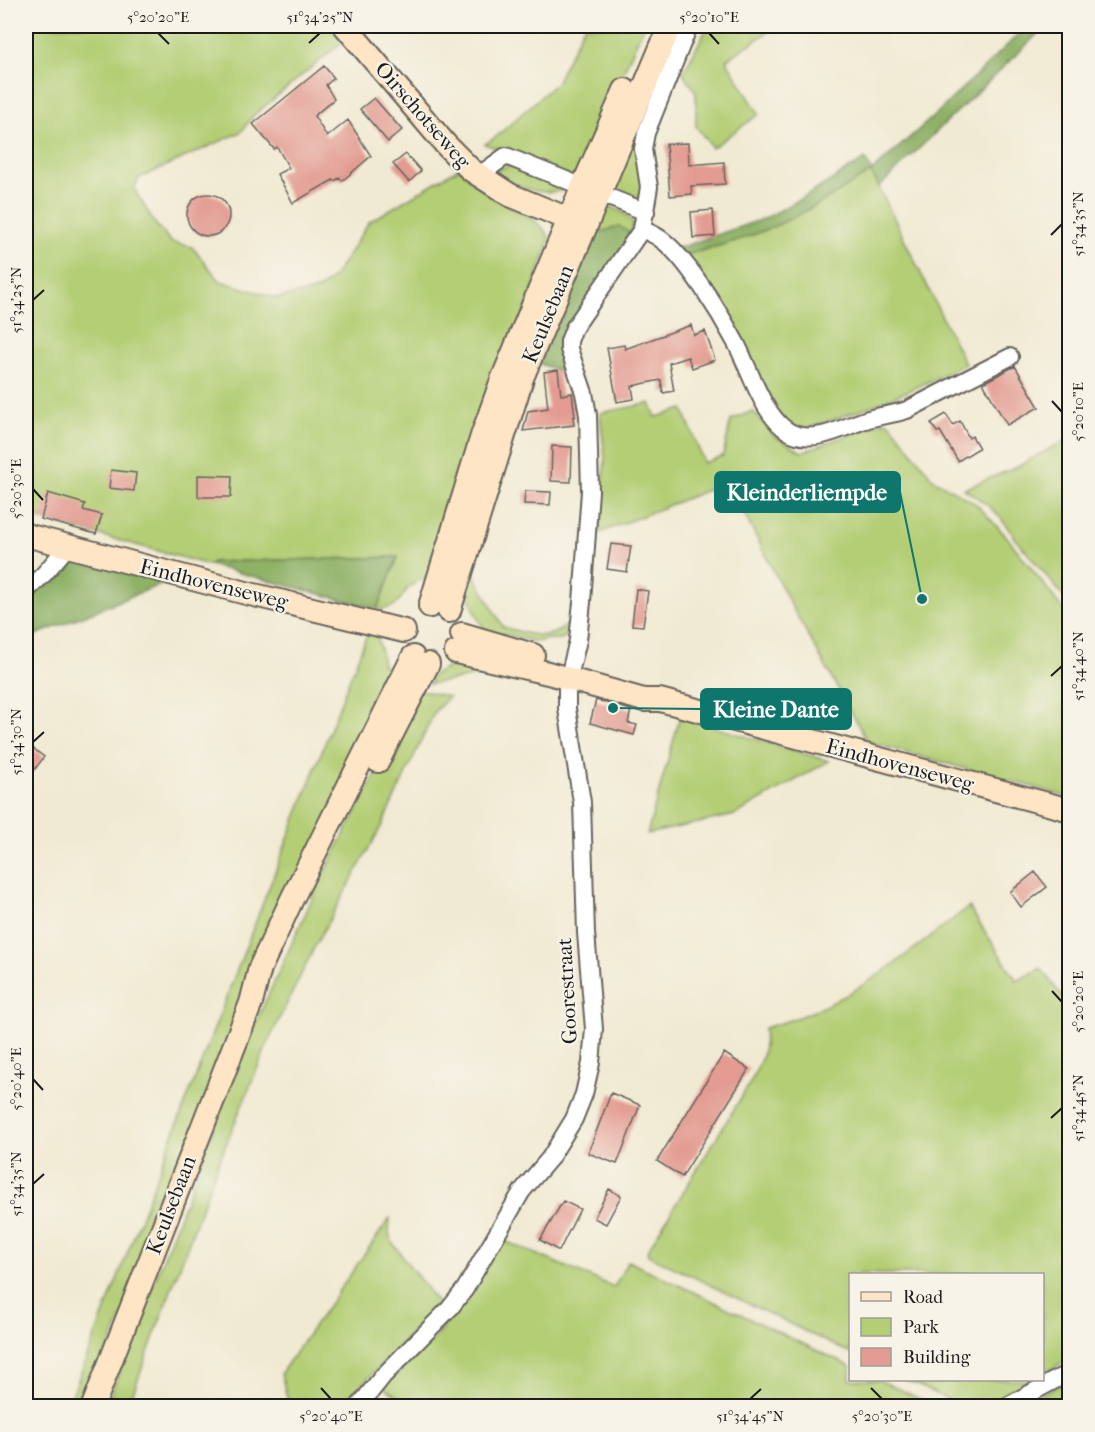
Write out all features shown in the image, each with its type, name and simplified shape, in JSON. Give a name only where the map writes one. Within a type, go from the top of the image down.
[{"type":"main road","name":"Oirschotseweg","points":[[345,26],[446,145],[478,176],[510,195],[577,223]]},
{"type":"main road","name":"Keulsebaan","points":[[440,608],[577,223],[654,26]]},
{"type":"main road","name":"Keulsebaan","points":[[590,191],[670,26]]},
{"type":"main road","name":"Eindhovenseweg","points":[[26,535],[404,632]]},
{"type":"main road","points":[[440,608],[456,618],[459,643],[444,662],[421,660],[406,646],[404,632],[407,621],[415,612],[440,608]]},
{"type":"main road","name":"Eindhovenseweg","points":[[459,643],[570,673],[646,688],[660,699],[1070,810]]},
{"type":"main road","name":"Keulsebaan","points":[[93,1407],[251,1003],[260,968],[292,899],[421,660]]},
{"type":"street","points":[[644,220],[649,187],[643,150],[646,133],[689,26]]},
{"type":"street","name":"Oirschotseweg","points":[[478,176],[506,156],[590,191],[644,220],[681,259],[724,322],[772,415],[786,431],[796,435],[817,436],[870,418],[898,413],[1010,357]]},
{"type":"street","name":"Goorestraat","points":[[358,1407],[383,1376],[450,1308],[465,1289],[522,1191],[562,1141],[584,1094],[591,1063],[594,1029],[586,933],[582,802],[567,709],[567,685],[578,640],[590,491],[588,415],[584,393],[569,349],[569,340],[574,328],[644,220]]},
{"type":"street","points":[[26,591],[68,546]]},
{"type":"street","points":[[1007,1407],[1070,1372]]},
{"type":"green space","points":[[30,26],[335,26],[346,39],[254,115],[241,132],[139,178],[134,189],[154,222],[171,242],[192,247],[220,281],[277,298],[318,290],[334,277],[369,222],[459,168],[490,196],[539,224],[545,231],[550,239],[433,580],[414,583],[394,605],[377,609],[398,557],[213,562],[209,565],[26,515],[26,29]]},
{"type":"green space","points":[[584,26],[644,26],[575,179],[485,144],[496,137],[556,83]]},
{"type":"green space","points":[[708,26],[777,26],[726,60],[759,114],[712,148],[696,126],[696,92],[683,73]]},
{"type":"green space","points":[[1027,26],[1046,26],[879,187],[871,172],[806,211],[755,234],[685,255],[678,248],[766,218],[865,159],[872,171],[935,115]]},
{"type":"green space","points":[[680,32],[640,197],[634,201],[604,194]]},
{"type":"green space","points":[[509,165],[569,187],[552,192],[530,190],[519,186],[501,177],[495,171]]},
{"type":"green space","points":[[871,171],[965,364],[885,401],[801,430],[785,422],[770,405],[685,255],[735,241],[793,218]]},
{"type":"green space","points":[[601,202],[622,212],[633,222],[631,234],[586,237]]},
{"type":"green space","points":[[619,226],[631,234],[576,319],[562,355],[560,371],[534,362],[586,237]]},
{"type":"green space","points":[[650,403],[656,417],[683,409],[704,463],[723,456],[731,420],[753,411],[774,436],[802,452],[886,421],[891,424],[933,479],[976,504],[1007,537],[1069,617],[1069,797],[868,742],[791,605],[728,482],[599,533],[605,459],[600,413]]},
{"type":"green space","points":[[1069,438],[1069,603],[1000,517],[989,506],[964,489],[1017,467]]},
{"type":"green space","points":[[75,554],[172,580],[26,639],[26,599]]},
{"type":"green space","points":[[398,557],[377,609],[209,565],[213,562]]},
{"type":"green space","points":[[467,562],[503,627],[532,634],[549,635],[557,632],[573,618],[565,637],[537,642],[486,630],[479,621],[469,597],[464,592]]},
{"type":"green space","points":[[368,632],[374,633],[379,643],[383,665],[396,675],[84,1406],[68,1406]]},
{"type":"green space","points":[[457,663],[521,674],[478,676],[429,684],[433,675]]},
{"type":"green space","points":[[420,690],[449,697],[435,711],[381,827],[316,944],[270,1038],[219,1161],[128,1406],[106,1406],[251,1033],[322,877]]},
{"type":"green space","points":[[680,717],[829,761],[735,815],[647,834]]},
{"type":"green space","points":[[969,907],[1017,981],[1041,968],[1069,1006],[1069,1359],[1044,1373],[1044,1273],[849,1273],[849,1353],[648,1255],[647,1251],[754,1076],[763,1050],[764,1028],[810,1013],[856,989],[895,963]]},
{"type":"green space","points":[[390,1218],[391,1241],[439,1305],[341,1406],[289,1406],[281,1373]]},
{"type":"green space","points":[[502,1240],[614,1287],[628,1261],[849,1366],[849,1381],[881,1381],[936,1406],[413,1406],[383,1387],[433,1340],[448,1322]]},
{"type":"green space","points":[[1069,1380],[1069,1406],[1019,1406]]},
{"type":"green space","points":[[908,1381],[1030,1381],[984,1406],[963,1406]]},
{"type":"building","points":[[324,66],[334,78],[326,85],[334,99],[314,116],[327,137],[348,120],[371,156],[342,181],[340,178],[333,180],[293,203],[277,174],[289,168],[277,147],[274,149],[253,124]]},
{"type":"building","points":[[374,98],[402,130],[388,142],[360,109]]},
{"type":"building","points":[[688,143],[689,165],[724,162],[725,184],[691,186],[692,194],[670,196],[666,144]]},
{"type":"building","points":[[406,154],[421,171],[409,182],[393,164]]},
{"type":"building","points":[[208,194],[223,200],[229,215],[223,230],[208,236],[193,230],[187,215],[193,200]]},
{"type":"building","points":[[713,210],[715,236],[693,238],[691,212]]},
{"type":"building","points":[[691,325],[694,335],[705,331],[715,360],[692,368],[688,357],[669,363],[674,391],[663,393],[661,380],[632,386],[634,399],[617,402],[607,348],[624,345],[625,349]]},
{"type":"building","points":[[1015,366],[1039,407],[1007,425],[983,383]]},
{"type":"building","points":[[558,370],[561,395],[572,393],[574,425],[523,431],[528,411],[548,408],[544,372]]},
{"type":"building","points":[[946,414],[953,425],[960,421],[969,438],[972,436],[979,448],[958,461],[940,431],[937,432],[931,423]]},
{"type":"building","points":[[552,446],[572,447],[571,482],[551,481]]},
{"type":"building","points":[[111,470],[136,473],[134,491],[109,488]]},
{"type":"building","points":[[198,475],[232,476],[231,497],[198,497]]},
{"type":"building","points":[[525,491],[551,492],[550,505],[524,504]]},
{"type":"building","points":[[48,493],[85,504],[83,510],[102,515],[96,534],[41,519]]},
{"type":"building","points":[[611,544],[631,546],[627,572],[607,569]]},
{"type":"building","points":[[636,589],[648,591],[643,626],[632,625]]},
{"type":"building","points":[[596,700],[631,710],[628,723],[637,725],[634,735],[590,723]]},
{"type":"building","points":[[26,743],[44,757],[26,781]]},
{"type":"building","points":[[1035,872],[1047,887],[1021,907],[1010,892]]},
{"type":"building","points":[[724,1053],[749,1069],[682,1177],[657,1161]]},
{"type":"building","points":[[611,1093],[640,1105],[617,1164],[588,1153]]},
{"type":"building","points":[[609,1189],[621,1196],[606,1224],[594,1218]]},
{"type":"building","points":[[563,1201],[580,1209],[559,1251],[540,1240]]},
{"type":"place","name":"Kleinderliempde","points":[[922,599]]},
{"type":"place","name":"Kleine Dante","points":[[613,708]]}]
